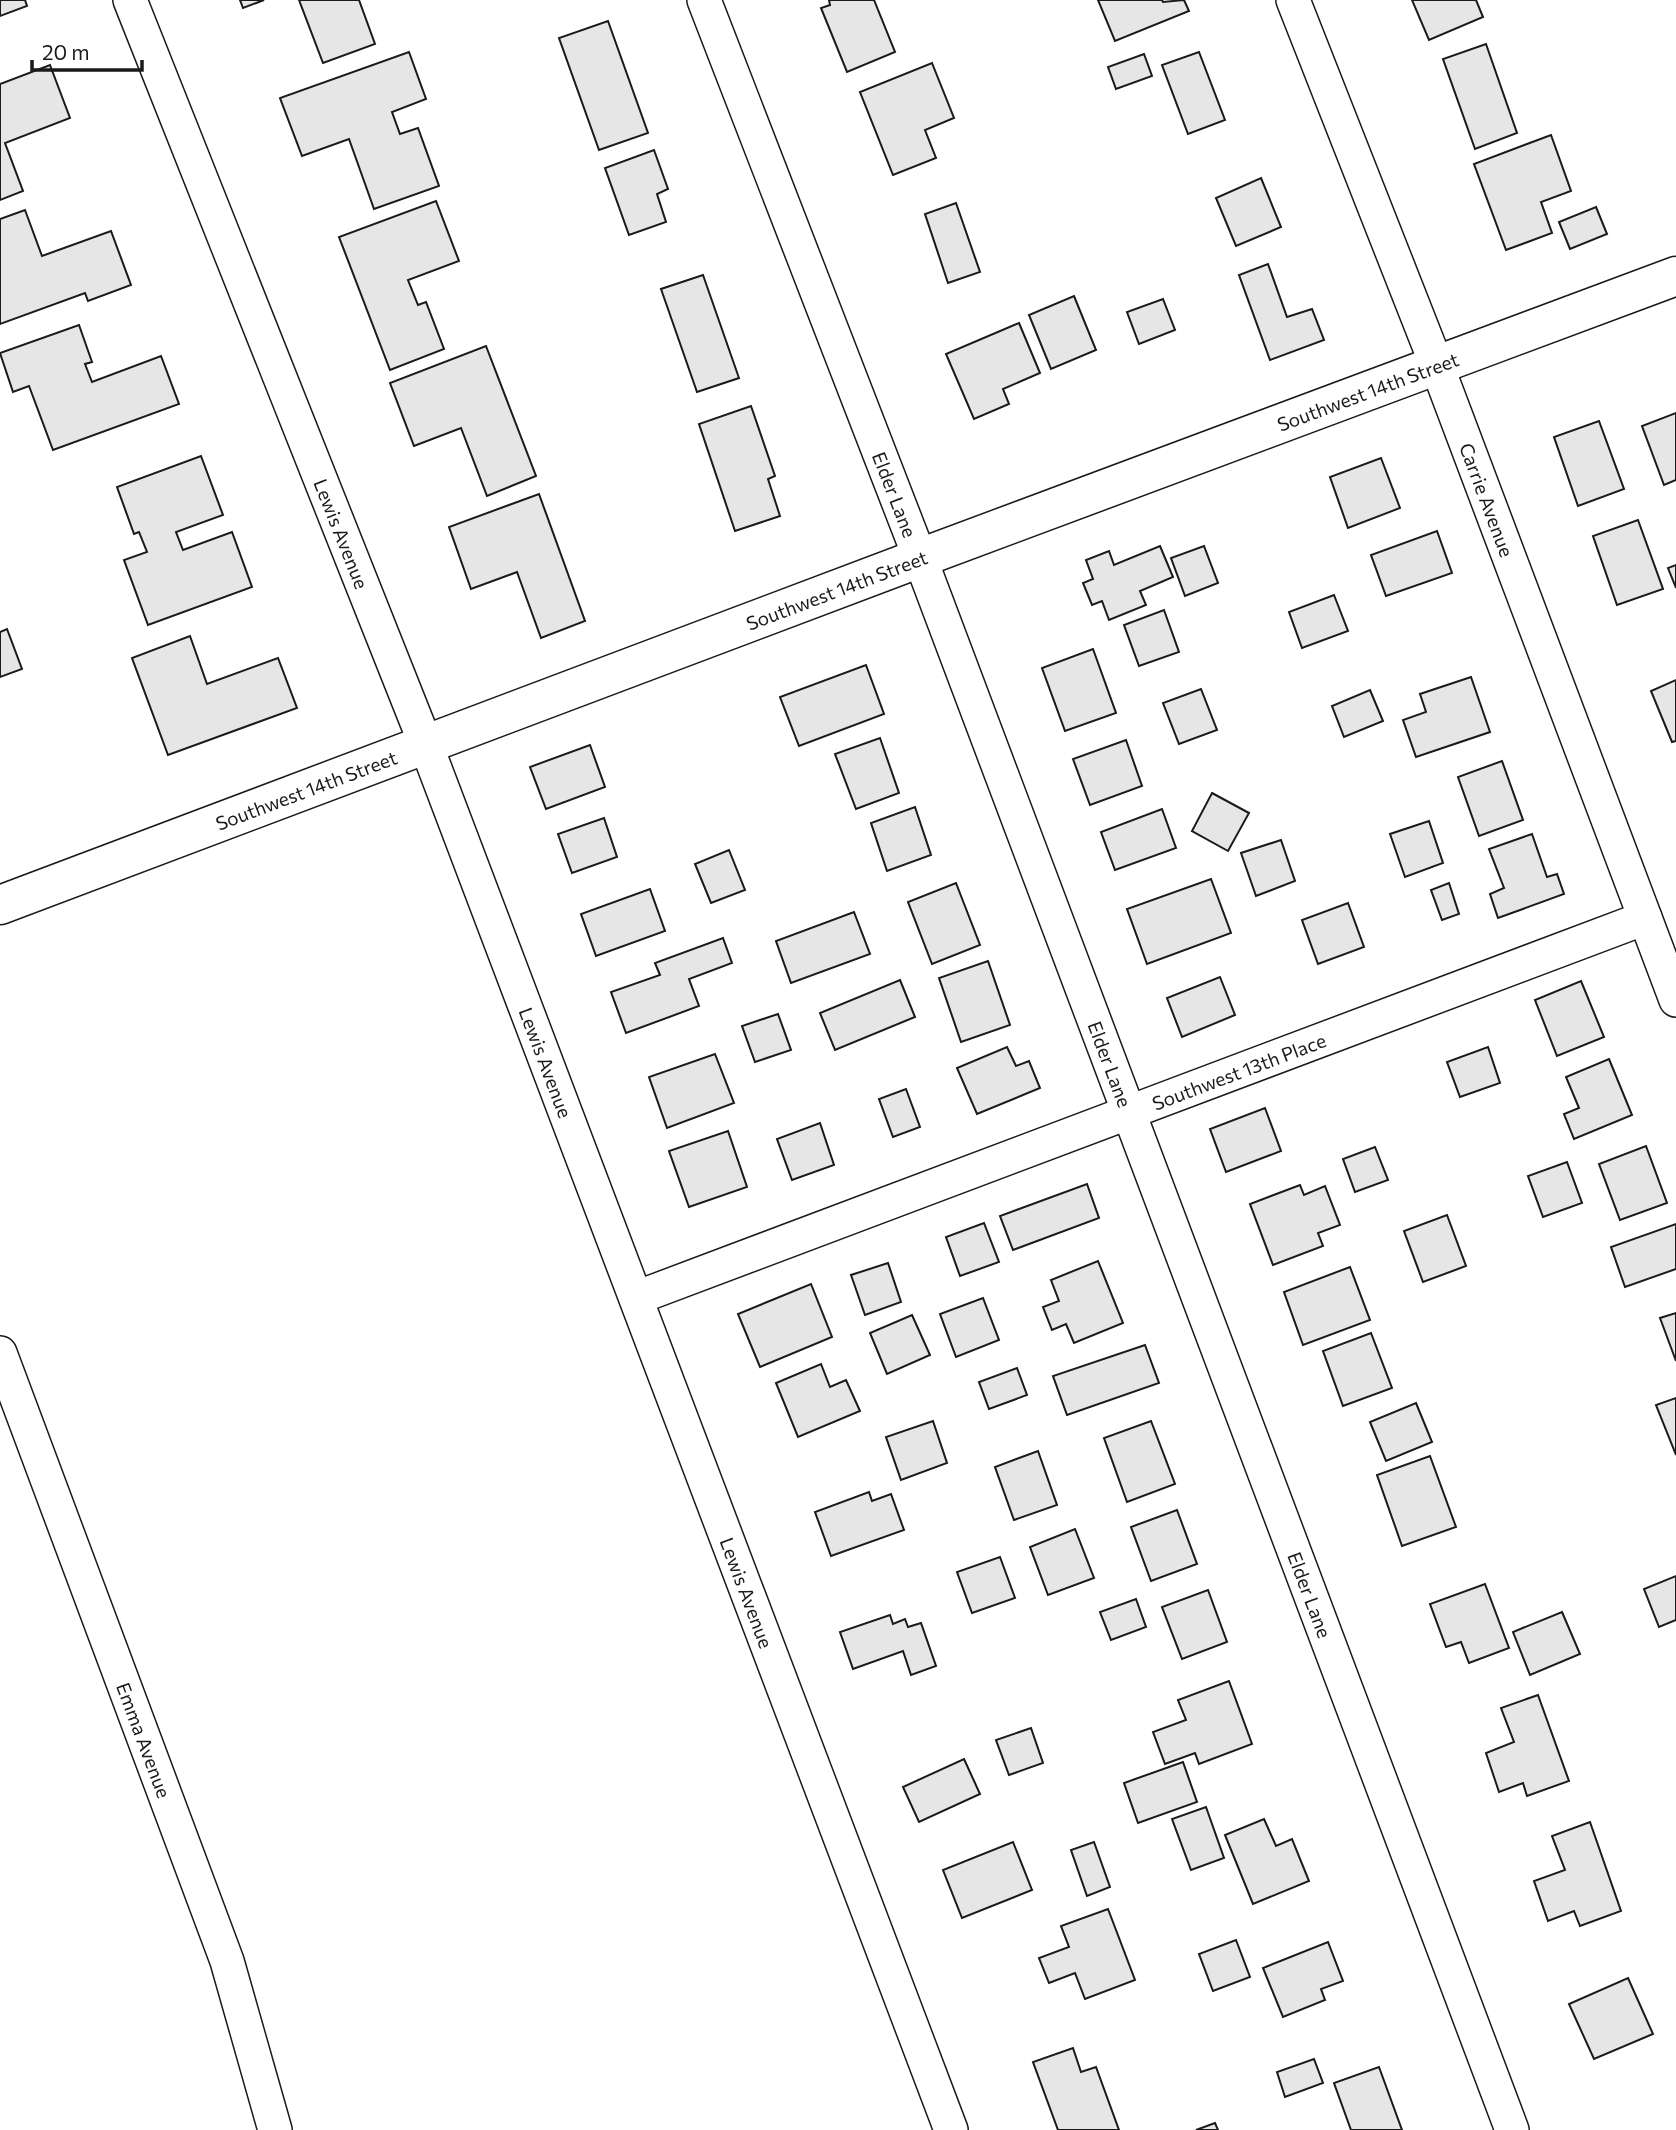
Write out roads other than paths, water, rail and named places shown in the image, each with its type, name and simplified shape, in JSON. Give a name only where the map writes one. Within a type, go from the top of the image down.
[{"type":"street","name":"Lewis Avenue","points":[[130,0],[426,745],[951,2130]]},
{"type":"street","name":"Elder Lane","points":[[704,0],[920,558],[1513,2130]]},
{"type":"street","name":"Carrie Avenue","points":[[1293,0],[1437,366],[1676,1000]]},
{"type":"street","name":"Southwest 14th Street","points":[[0,905],[1676,276]]},
{"type":"street","name":"Southwest 13th Place","points":[[636,1298],[1645,918]]},
{"type":"street","name":"Emma Avenue","points":[[0,1353],[227,1961],[275,2130]]}]
